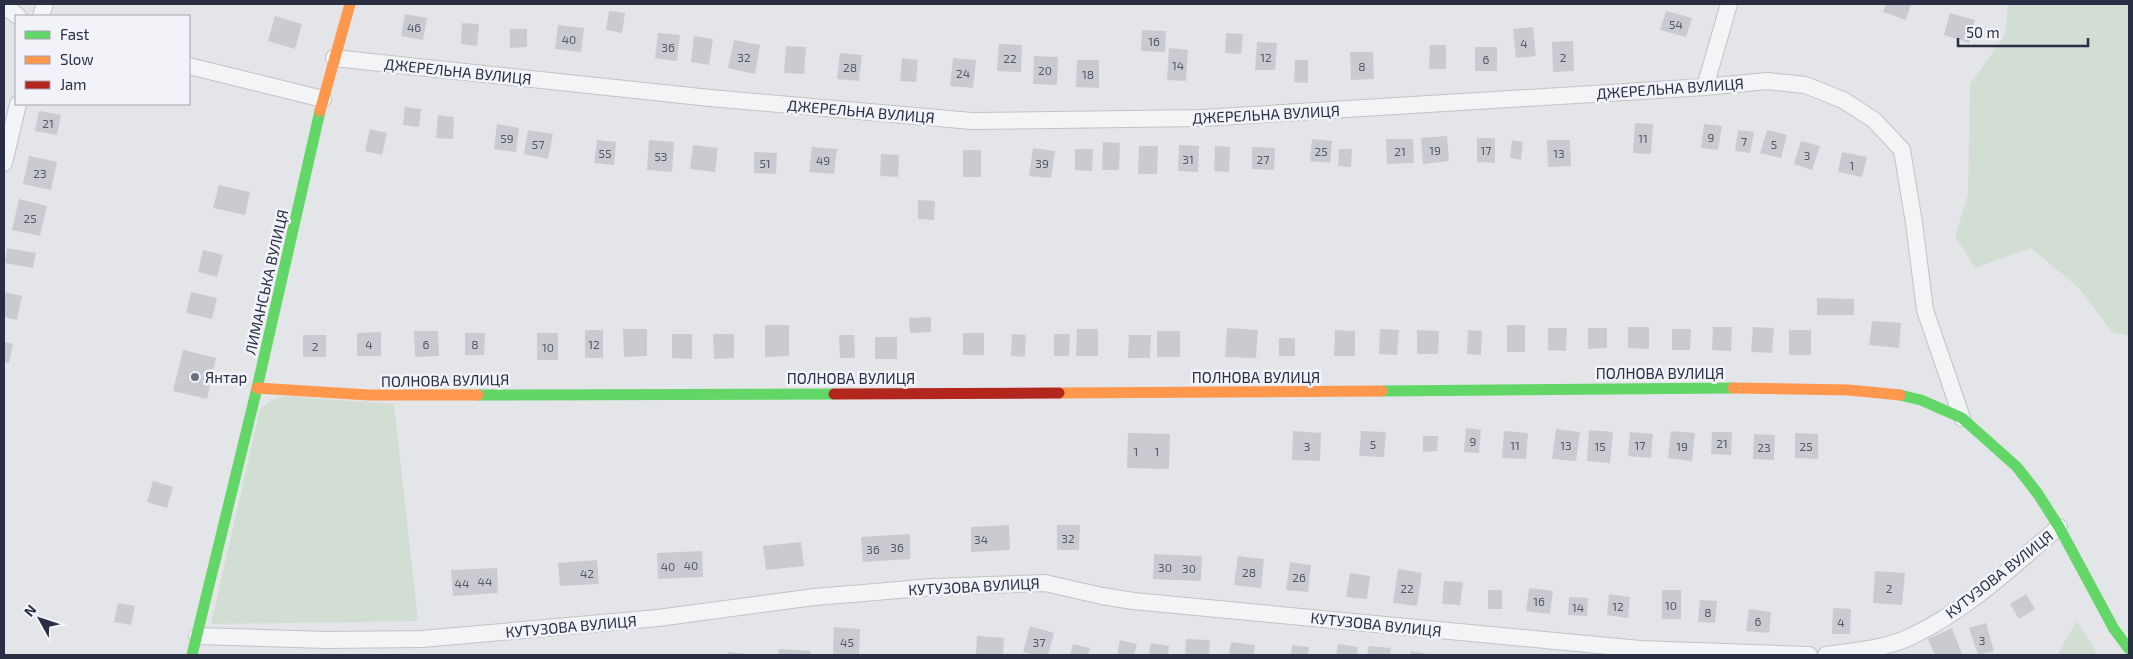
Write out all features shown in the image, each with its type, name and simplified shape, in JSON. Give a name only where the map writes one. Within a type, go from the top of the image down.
[{"type":"street","name":"ЛИМАНСЬКА ВУЛИЦЯ","points":[[192,655],[323,98],[350,4]]},
{"type":"street","points":[[1705,87],[1729,4]]},
{"type":"street","points":[[4,6],[17,15]]},
{"type":"street","name":"ДЖЕРЕЛЬНА ВУЛИЦЯ","points":[[334,58],[710,98],[972,121],[1202,118],[1705,87],[1767,81],[1805,85],[1843,100],[1874,120],[1902,150],[1925,310],[1962,418]]},
{"type":"street","points":[[190,66],[323,98]]},
{"type":"street","points":[[4,163],[18,105]]},
{"type":"street","name":"ПОЛНОВА ВУЛИЦЯ","points":[[256,388],[370,396],[1745,388],[1849,390],[1890,393],[1921,400],[1962,418],[2017,468],[2038,494],[2059,527],[2114,628],[2129,649]]},
{"type":"street","name":"КУТУЗОВА ВУЛИЦЯ","points":[[1826,655],[1870,648],[1910,637],[1956,611],[2059,527]]},
{"type":"street","name":"КУТУЗОВА ВУЛИЦЯ","points":[[197,636],[327,640],[422,639],[658,618],[823,597],[932,587],[1045,582],[1102,596],[1133,601],[1464,633],[1640,649],[1809,655]]},
{"type":"shaded area","points":[[2008,4],[2129,4],[2129,336],[2112,332],[2079,288],[2031,248],[1975,268],[1955,236],[1968,195],[1970,84],[2005,35]]},
{"type":"shaded area","points":[[282,396],[394,404],[418,621],[211,624],[260,409],[270,401]]},
{"type":"shaded area","points":[[2077,621],[2098,655],[2057,655]]},
{"type":"building","points":[[1886,4],[1911,4],[1906,20],[1883,12]]},
{"type":"building","points":[[609,11],[625,13],[622,33],[606,30]]},
{"type":"building","points":[[1666,11],[1692,18],[1686,37],[1660,30]]},
{"type":"building","points":[[1950,13],[1975,20],[1969,43],[1944,35]]},
{"type":"building","points":[[405,14],[427,18],[423,40],[401,36]]},
{"type":"building","points":[[275,16],[302,24],[295,49],[268,41]]},
{"type":"building","points":[[462,23],[479,24],[477,46],[461,44]]},
{"type":"building","points":[[558,25],[584,28],[581,52],[555,49]]},
{"type":"building","points":[[1533,27],[1536,56],[1516,58],[1513,29]]},
{"type":"building","points":[[510,29],[527,29],[527,47],[510,48]]},
{"type":"building","points":[[1142,30],[1166,31],[1165,52],[1141,51]]},
{"type":"building","points":[[658,33],[680,35],[677,61],[655,58]]},
{"type":"building","points":[[1226,33],[1243,34],[1241,54],[1225,53]]},
{"type":"building","points":[[694,36],[713,39],[709,65],[691,62]]},
{"type":"building","points":[[734,40],[760,45],[755,74],[728,68]]},
{"type":"building","points":[[1573,41],[1574,71],[1553,72],[1552,42]]},
{"type":"building","points":[[1257,42],[1277,43],[1275,70],[1255,70]]},
{"type":"building","points":[[999,44],[1022,45],[1021,72],[997,71]]},
{"type":"building","points":[[1430,45],[1446,45],[1446,69],[1429,69]]},
{"type":"building","points":[[786,46],[806,47],[804,74],[784,73]]},
{"type":"building","points":[[1475,47],[1497,47],[1497,71],[1475,71]]},
{"type":"building","points":[[1169,48],[1188,50],[1186,81],[1167,80]]},
{"type":"building","points":[[1350,52],[1373,52],[1374,79],[1351,80]]},
{"type":"building","points":[[840,53],[862,55],[859,81],[837,79]]},
{"type":"building","points":[[1034,56],[1058,57],[1057,85],[1033,84]]},
{"type":"building","points":[[902,58],[918,60],[916,82],[900,81]]},
{"type":"building","points":[[953,58],[976,60],[973,88],[950,86]]},
{"type":"building","points":[[1077,60],[1099,60],[1099,88],[1076,87]]},
{"type":"building","points":[[1295,60],[1308,60],[1308,83],[1294,82]]},
{"type":"building","points":[[405,107],[421,109],[419,127],[403,125]]},
{"type":"building","points":[[39,111],[61,115],[57,135],[35,131]]},
{"type":"building","points":[[438,115],[454,117],[453,139],[436,138]]},
{"type":"building","points":[[1635,123],[1653,124],[1651,154],[1633,153]]},
{"type":"building","points":[[497,124],[519,128],[516,152],[494,149]]},
{"type":"building","points":[[1704,124],[1722,126],[1718,150],[1701,148]]},
{"type":"building","points":[[370,129],[387,133],[382,155],[365,151]]},
{"type":"building","points":[[528,130],[553,134],[548,159],[524,154]]},
{"type":"building","points":[[1738,130],[1754,132],[1750,153],[1735,151]]},
{"type":"building","points":[[1767,130],[1787,135],[1781,158],[1760,153]]},
{"type":"building","points":[[1447,136],[1449,161],[1423,164],[1421,138]]},
{"type":"building","points":[[1477,138],[1495,138],[1495,163],[1477,162]]},
{"type":"building","points":[[1312,139],[1332,141],[1330,163],[1310,161]]},
{"type":"building","points":[[1386,139],[1413,139],[1414,163],[1387,164]]},
{"type":"building","points":[[597,140],[616,142],[614,165],[594,163]]},
{"type":"building","points":[[649,140],[674,142],[672,172],[647,170]]},
{"type":"building","points":[[1512,140],[1523,142],[1521,160],[1510,158]]},
{"type":"building","points":[[1547,140],[1570,140],[1571,166],[1548,167]]},
{"type":"building","points":[[1801,141],[1820,146],[1812,170],[1794,164]]},
{"type":"building","points":[[1103,142],[1120,143],[1119,170],[1102,170]]},
{"type":"building","points":[[693,145],[718,148],[715,172],[690,169]]},
{"type":"building","points":[[1179,145],[1199,146],[1198,172],[1178,171]]},
{"type":"building","points":[[1139,146],[1158,146],[1157,174],[1138,174]]},
{"type":"building","points":[[1215,146],[1230,147],[1229,172],[1214,171]]},
{"type":"building","points":[[812,147],[837,149],[834,174],[809,172]]},
{"type":"building","points":[[1252,147],[1275,148],[1274,170],[1252,169]]},
{"type":"building","points":[[1033,148],[1055,151],[1051,178],[1029,176]]},
{"type":"building","points":[[1075,149],[1093,149],[1092,171],[1075,170]]},
{"type":"building","points":[[1339,149],[1352,149],[1351,167],[1338,166]]},
{"type":"building","points":[[963,150],[981,150],[981,177],[963,177]]},
{"type":"building","points":[[754,152],[777,153],[776,174],[754,173]]},
{"type":"building","points":[[1842,152],[1867,157],[1862,177],[1838,172]]},
{"type":"building","points":[[881,154],[899,155],[898,177],[880,176]]},
{"type":"building","points":[[29,156],[57,162],[51,190],[23,184]]},
{"type":"building","points":[[219,185],[250,192],[245,215],[213,208]]},
{"type":"building","points":[[19,199],[47,206],[40,236],[12,230]]},
{"type":"building","points":[[918,200],[935,201],[934,220],[918,219]]},
{"type":"building","points":[[7,248],[36,253],[33,268],[5,263]]},
{"type":"building","points":[[203,250],[223,255],[217,277],[198,272]]},
{"type":"building","points":[[4,292],[22,296],[17,320],[4,317]]},
{"type":"building","points":[[191,292],[217,298],[212,319],[186,313]]},
{"type":"building","points":[[1817,298],[1854,299],[1854,315],[1817,315]]},
{"type":"building","points":[[931,317],[931,332],[910,333],[909,318]]},
{"type":"building","points":[[1872,321],[1901,323],[1899,348],[1869,345]]},
{"type":"building","points":[[765,325],[789,325],[789,356],[765,357]]},
{"type":"building","points":[[1507,325],[1525,325],[1525,352],[1507,352]]},
{"type":"building","points":[[1628,327],[1649,327],[1649,349],[1628,348]]},
{"type":"building","points":[[1713,327],[1732,327],[1731,351],[1712,350]]},
{"type":"building","points":[[1753,327],[1774,328],[1772,353],[1751,352]]},
{"type":"building","points":[[1227,328],[1258,330],[1256,358],[1225,357]]},
{"type":"building","points":[[1548,328],[1567,328],[1566,351],[1548,350]]},
{"type":"building","points":[[1588,328],[1607,328],[1607,348],[1588,349]]},
{"type":"building","points":[[623,329],[647,329],[647,356],[624,357]]},
{"type":"building","points":[[1077,329],[1098,329],[1098,356],[1076,356]]},
{"type":"building","points":[[1380,329],[1399,330],[1397,355],[1379,354]]},
{"type":"building","points":[[1672,329],[1691,329],[1690,350],[1672,350]]},
{"type":"building","points":[[585,330],[603,330],[603,358],[585,358]]},
{"type":"building","points":[[1335,330],[1355,331],[1355,356],[1334,356]]},
{"type":"building","points":[[1417,330],[1439,331],[1438,354],[1417,354]]},
{"type":"building","points":[[1468,330],[1482,331],[1481,355],[1467,354]]},
{"type":"building","points":[[1789,330],[1811,330],[1811,355],[1789,355]]},
{"type":"building","points":[[414,331],[438,331],[439,356],[415,357]]},
{"type":"building","points":[[1157,331],[1180,331],[1180,357],[1157,357]]},
{"type":"building","points":[[381,332],[381,356],[357,356],[357,333]]},
{"type":"building","points":[[465,333],[485,333],[484,355],[465,355]]},
{"type":"building","points":[[537,333],[558,333],[558,360],[537,360]]},
{"type":"building","points":[[963,333],[984,333],[984,355],[963,355]]},
{"type":"building","points":[[672,334],[692,334],[692,359],[672,358]]},
{"type":"building","points":[[713,334],[734,334],[734,358],[714,359]]},
{"type":"building","points":[[1012,334],[1026,335],[1025,357],[1011,356]]},
{"type":"building","points":[[1054,334],[1070,334],[1069,356],[1054,356]]},
{"type":"building","points":[[303,335],[326,335],[326,357],[303,357]]},
{"type":"building","points":[[839,335],[854,335],[855,358],[840,358]]},
{"type":"building","points":[[1129,335],[1151,335],[1150,358],[1128,358]]},
{"type":"building","points":[[875,337],[897,337],[897,359],[875,359]]},
{"type":"building","points":[[1279,338],[1295,338],[1295,356],[1279,356]]},
{"type":"building","points":[[4,342],[13,344],[9,363],[4,362]]},
{"type":"building","points":[[183,350],[216,358],[207,399],[173,391]]},
{"type":"building","points":[[1466,428],[1481,430],[1479,453],[1464,452]]},
{"type":"building","points":[[1556,429],[1580,432],[1576,461],[1552,459]]},
{"type":"building","points":[[1589,430],[1613,432],[1610,463],[1587,461]]},
{"type":"building","points":[[1293,431],[1321,433],[1320,461],[1292,460]]},
{"type":"building","points":[[1361,431],[1386,432],[1384,457],[1359,456]]},
{"type":"building","points":[[1504,431],[1528,433],[1526,459],[1502,458]]},
{"type":"building","points":[[1671,431],[1695,433],[1692,461],[1668,458]]},
{"type":"building","points":[[1630,432],[1653,434],[1651,458],[1628,456]]},
{"type":"building","points":[[1712,432],[1732,432],[1731,455],[1711,454]]},
{"type":"building","points":[[1128,433],[1170,434],[1169,469],[1127,468]]},
{"type":"building","points":[[1795,433],[1818,434],[1818,459],[1795,458]]},
{"type":"building","points":[[1754,434],[1775,435],[1774,460],[1753,459]]},
{"type":"building","points":[[1423,436],[1438,436],[1437,451],[1423,452]]},
{"type":"building","points":[[153,481],[173,487],[167,508],[147,502]]},
{"type":"building","points":[[1009,525],[1010,550],[971,552],[971,527]]},
{"type":"building","points":[[1057,525],[1080,525],[1079,550],[1057,550]]},
{"type":"building","points":[[910,534],[910,559],[863,562],[861,537]]},
{"type":"building","points":[[801,542],[804,566],[766,570],[763,546]]},
{"type":"building","points":[[702,551],[703,577],[658,579],[657,553]]},
{"type":"building","points":[[1154,554],[1202,556],[1201,581],[1153,579]]},
{"type":"building","points":[[1238,556],[1264,559],[1261,588],[1234,585]]},
{"type":"building","points":[[597,560],[599,584],[560,586],[558,563]]},
{"type":"building","points":[[1290,562],[1311,565],[1308,592],[1286,590]]},
{"type":"building","points":[[497,568],[498,593],[453,596],[451,570]]},
{"type":"building","points":[[1398,569],[1422,573],[1417,606],[1393,603]]},
{"type":"building","points":[[1875,571],[1905,573],[1902,605],[1873,603]]},
{"type":"building","points":[[1350,573],[1370,576],[1367,599],[1346,597]]},
{"type":"building","points":[[1444,581],[1463,582],[1460,605],[1442,604]]},
{"type":"building","points":[[1529,588],[1553,591],[1550,614],[1526,611]]},
{"type":"building","points":[[1488,590],[1502,590],[1502,609],[1488,609]]},
{"type":"building","points":[[1662,590],[1681,590],[1681,619],[1662,619]]},
{"type":"building","points":[[1609,594],[1630,597],[1628,618],[1607,615]]},
{"type":"building","points":[[2026,594],[2035,609],[2019,619],[2010,604]]},
{"type":"building","points":[[1569,597],[1588,598],[1587,616],[1568,615]]},
{"type":"building","points":[[1700,600],[1717,601],[1715,623],[1698,622]]},
{"type":"building","points":[[118,603],[135,606],[131,625],[114,622]]},
{"type":"building","points":[[1833,608],[1851,609],[1850,634],[1832,634]]},
{"type":"building","points":[[1749,609],[1771,612],[1769,633],[1746,631]]},
{"type":"building","points":[[1986,623],[1994,651],[1978,655],[1969,628]]},
{"type":"building","points":[[1030,626],[1054,633],[1048,655],[1023,652]]},
{"type":"building","points":[[834,627],[860,629],[859,655],[833,655]]},
{"type":"building","points":[[1952,628],[1962,654],[1935,655],[1928,639]]},
{"type":"building","points":[[977,636],[1004,638],[1003,655],[976,655]]},
{"type":"building","points":[[1186,639],[1210,640],[1209,655],[1185,655]]},
{"type":"building","points":[[1120,640],[1137,644],[1134,655],[1117,655]]},
{"type":"building","points":[[1231,642],[1255,645],[1254,655],[1229,655]]},
{"type":"building","points":[[1151,643],[1169,646],[1168,655],[1149,655]]},
{"type":"building","points":[[1073,644],[1090,648],[1088,655],[1070,655]]},
{"type":"building","points":[[1338,644],[1358,647],[1357,655],[1336,655]]},
{"type":"building","points":[[1292,645],[1309,647],[1308,655],[1291,655]]},
{"type":"building","points":[[1369,646],[1391,648],[1390,655],[1367,655]]},
{"type":"building","points":[[779,649],[811,651],[810,655],[778,655]]},
{"type":"building","points":[[1411,651],[1428,654],[1428,655],[1410,655]]},
{"type":"building","points":[[728,652],[748,654],[748,655],[728,655]]},
{"type":"traffic: fast","points":[[192,655],[257,388],[320,111]]},
{"type":"traffic: fast","points":[[1382,391],[1733,388]]},
{"type":"traffic: fast","points":[[478,395],[834,394]]},
{"type":"traffic: fast","points":[[1900,395],[1921,400],[1962,418],[2017,467],[2038,494],[2059,527],[2114,629],[2129,649]]},
{"type":"traffic: slow","points":[[320,111],[350,4]]},
{"type":"traffic: slow","points":[[257,388],[369,395],[478,395]]},
{"type":"traffic: slow","points":[[1733,388],[1849,390],[1900,395]]},
{"type":"traffic: slow","points":[[1059,393],[1382,391]]},
{"type":"traffic: jam","points":[[834,394],[1059,393]]},
{"type":"place","name":"Янтар","points":[[195,377]]}]
